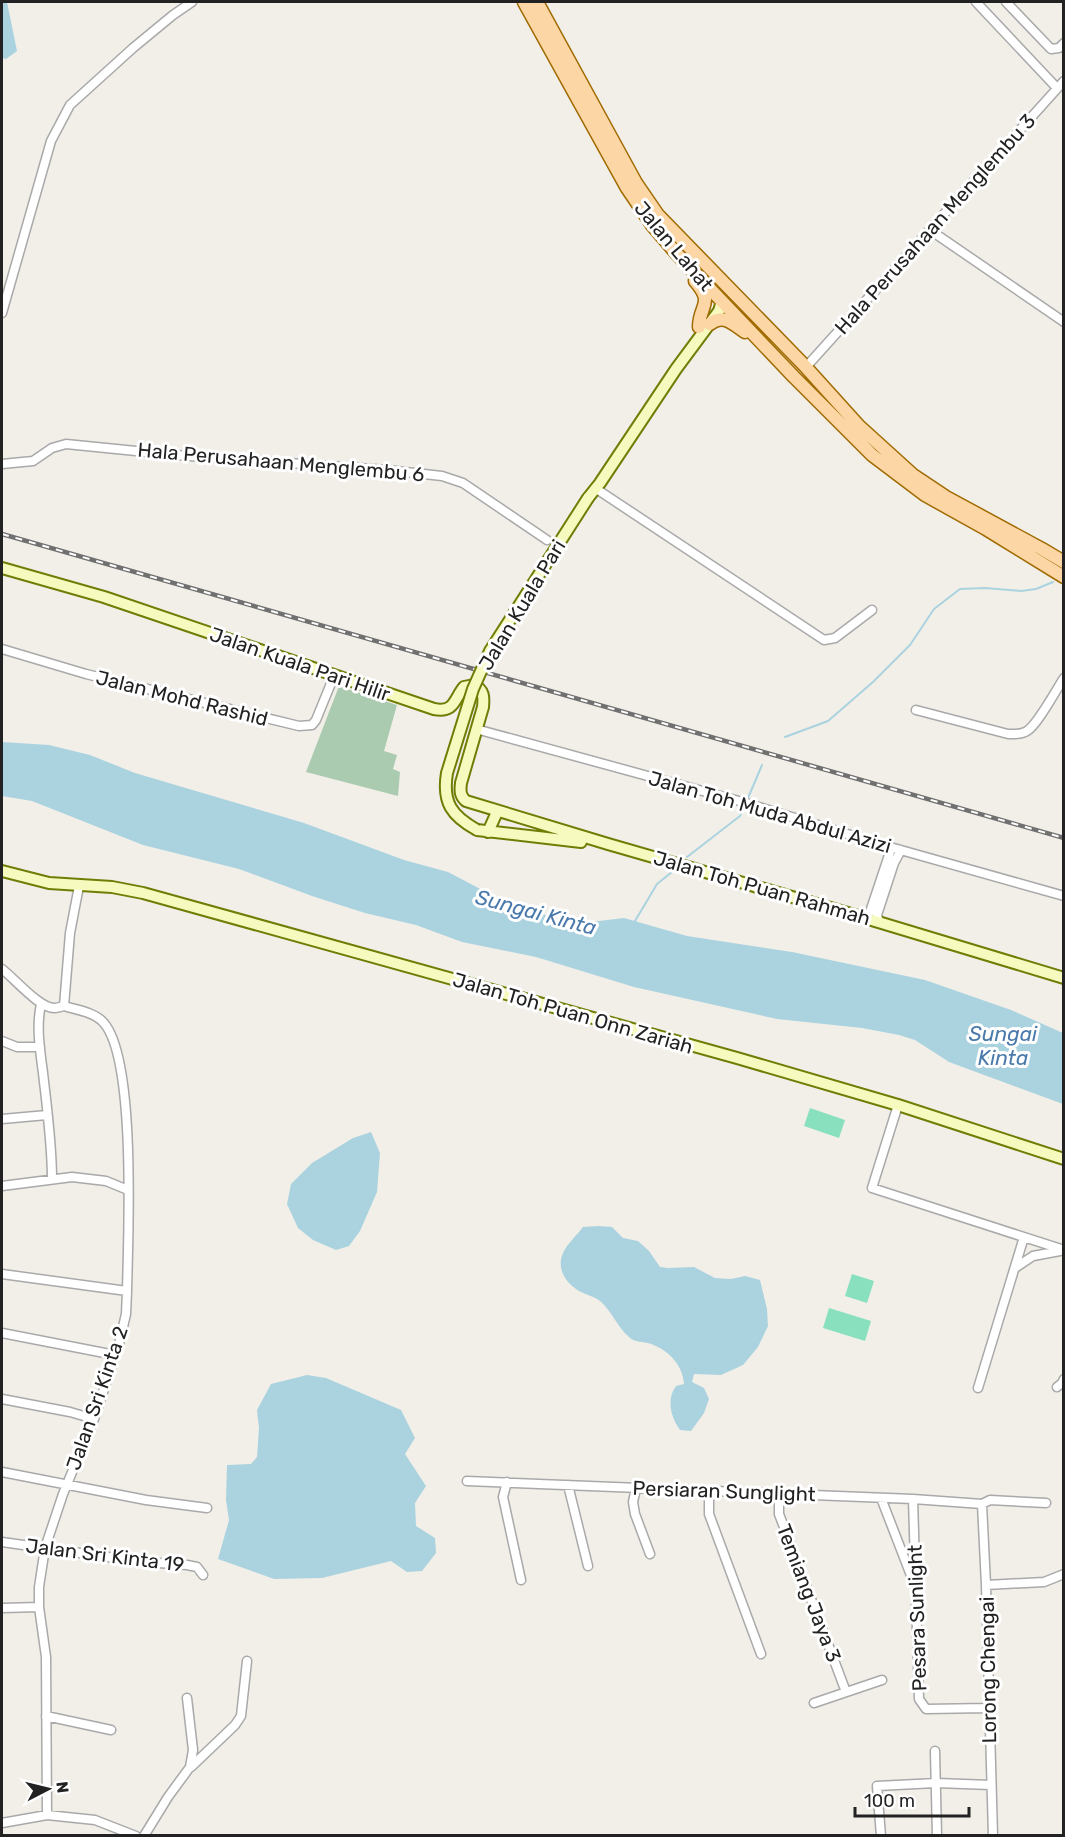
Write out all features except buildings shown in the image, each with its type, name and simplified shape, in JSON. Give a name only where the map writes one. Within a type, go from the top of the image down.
[{"type":"main road","name":"Jalan Lahat","points":[[524,2],[627,189],[719,286],[722,301],[872,455],[925,495],[1064,577]]},
{"type":"main road","points":[[537,2],[636,183],[672,255],[700,287],[706,302],[699,322],[705,325],[719,318],[725,319],[759,339]]},
{"type":"main road","points":[[655,220],[806,367],[859,426],[913,475],[946,497],[1064,562]]},
{"type":"main road","points":[[722,301],[736,305],[791,359],[800,366],[806,367]]},
{"type":"street","points":[[2,313],[51,141],[70,105],[133,48],[192,2]]},
{"type":"street","points":[[976,2],[1060,84]]},
{"type":"street","points":[[1006,2],[1051,49],[1059,48],[1064,42]]},
{"type":"street","name":"Hala Perusahaan Menglembu 3","points":[[806,367],[1060,84]]},
{"type":"street","points":[[930,230],[1064,322]]},
{"type":"street","name":"Jalan Kuala Pari","points":[[483,831],[458,818],[451,810],[447,802],[445,784],[473,689],[490,651],[588,498],[705,325],[719,311],[722,301]]},
{"type":"street","name":"Hala Perusahaan Menglembu 6","points":[[2,464],[33,461],[52,448],[66,444],[442,476],[463,483],[547,540]]},
{"type":"street","points":[[595,488],[821,638],[835,638],[872,609]]},
{"type":"street","name":"Jalan Kuala Pari Hilir","points":[[2,568],[104,597],[441,710],[453,705],[464,687],[474,685],[481,690],[484,698],[461,783],[462,797]]},
{"type":"street","name":"Jalan Mohd Rashid","points":[[2,649],[86,674],[299,726],[312,725],[316,720],[334,676]]},
{"type":"street","points":[[916,710],[1018,735],[1034,726],[1064,678]]},
{"type":"street","name":"Jalan Toh Muda Abdul Azizi","points":[[476,729],[739,801],[1064,896]]},
{"type":"street","name":"Jalan Toh Puan Rahmah","points":[[462,797],[466,801],[497,812],[1064,978]]},
{"type":"street","points":[[483,831],[497,812]]},
{"type":"street","points":[[483,831],[608,844]]},
{"type":"street","points":[[879,922],[877,915],[891,861],[890,847]]},
{"type":"street","points":[[865,918],[870,912],[891,861],[901,850]]},
{"type":"street","name":"Jalan Toh Puan Onn Zariah","points":[[2,871],[49,883],[112,887],[143,893],[737,1058],[898,1105],[1064,1159]]},
{"type":"street","points":[[64,1006],[70,933],[79,885]]},
{"type":"street","points":[[2,969],[41,1004],[38,1019],[52,1158],[52,1179]]},
{"type":"street","name":"Jalan Sri Kinta 2","points":[[41,1004],[56,1008],[64,1006],[93,1015],[104,1022],[118,1057],[123,1082],[128,1140],[128,1291],[123,1332],[94,1419],[67,1484],[45,1548],[39,1587],[39,1607],[46,1657],[47,1815]]},
{"type":"street","points":[[2,1041],[17,1047],[40,1047]]},
{"type":"street","points":[[898,1105],[872,1188],[1064,1250]]},
{"type":"street","points":[[2,1119],[47,1115]]},
{"type":"street","points":[[2,1186],[72,1178],[106,1181],[128,1190]]},
{"type":"street","points":[[978,1388],[1024,1237]]},
{"type":"street","points":[[1015,1268],[1033,1256],[1064,1250]]},
{"type":"street","points":[[2,1274],[128,1291]]},
{"type":"street","points":[[2,1333],[115,1355]]},
{"type":"street","points":[[1057,1387],[1064,1379]]},
{"type":"street","points":[[2,1399],[94,1419]]},
{"type":"street","points":[[2,1472],[146,1500],[207,1508]]},
{"type":"street","name":"Persiaran Sunglight","points":[[466,1481],[913,1499],[982,1504],[990,1500],[1046,1503]]},
{"type":"street","points":[[507,1482],[502,1497],[521,1580]]},
{"type":"street","points":[[568,1485],[588,1566]]},
{"type":"street","points":[[636,1488],[634,1508],[650,1554]]},
{"type":"street","points":[[709,1492],[709,1514],[761,1654]]},
{"type":"street","name":"Temiang Jaya 3","points":[[779,1494],[779,1514],[846,1692]]},
{"type":"street","points":[[880,1498],[914,1583]]},
{"type":"street","name":"Pesara Sunlight","points":[[913,1499],[919,1699],[926,1709],[988,1708]]},
{"type":"street","name":"Lorong Chengai","points":[[982,1504],[984,1508],[993,1836]]},
{"type":"street","name":"Jalan Sri Kinta 19","points":[[2,1542],[144,1562],[187,1564],[197,1567],[204,1575]]},
{"type":"street","points":[[986,1585],[1044,1582],[1064,1574]]},
{"type":"street","points":[[2,1608],[39,1607]]},
{"type":"street","points":[[144,1836],[190,1767],[235,1725],[241,1716],[247,1661]]},
{"type":"street","points":[[814,1703],[882,1680]]},
{"type":"street","points":[[187,1698],[193,1750],[190,1767]]},
{"type":"street","points":[[46,1716],[111,1730]]},
{"type":"street","points":[[935,1751],[938,1836]]},
{"type":"street","points":[[881,1836],[877,1786],[936,1783],[991,1785]]},
{"type":"street","points":[[2,1823],[47,1815],[95,1820],[136,1836]]},
{"type":"green space","points":[[339,686],[397,705],[384,751],[397,755],[393,769],[400,772],[398,796],[306,772]]},
{"type":"green space","points":[[810,1108],[845,1120],[839,1138],[804,1126]]},
{"type":"green space","points":[[852,1274],[874,1281],[867,1303],[845,1296]]},
{"type":"green space","points":[[829,1308],[871,1321],[865,1341],[823,1328]]},
{"type":"water","points":[[2,2],[7,2],[17,51],[6,59],[2,58]]},
{"type":"water","name":"Sungai Kinta","points":[[2,742],[49,745],[90,755],[135,773],[304,823],[404,860],[448,872],[505,902],[564,921],[624,918],[687,936],[792,952],[925,980],[1011,1010],[1063,1033],[1063,1104],[949,1062],[915,1040],[899,1035],[862,1028],[777,1019],[634,987],[536,957],[462,942],[416,925],[365,913],[312,896],[239,869],[143,845],[32,801],[2,796]]},
{"type":"water","points":[[371,1132],[380,1153],[377,1192],[360,1231],[349,1246],[336,1250],[313,1240],[298,1228],[287,1204],[291,1184],[312,1163],[353,1138]]},
{"type":"water","points":[[583,1227],[612,1227],[623,1238],[638,1241],[649,1251],[660,1267],[694,1267],[715,1278],[731,1279],[745,1276],[760,1280],[767,1309],[768,1326],[758,1347],[743,1365],[721,1375],[694,1374],[692,1382],[704,1388],[709,1399],[704,1413],[691,1431],[680,1430],[672,1414],[670,1402],[673,1391],[676,1386],[684,1384],[681,1371],[674,1359],[657,1347],[631,1339],[600,1301],[574,1288],[566,1280],[561,1259],[567,1246]]},
{"type":"water","points":[[307,1375],[326,1378],[401,1410],[415,1438],[405,1454],[426,1486],[415,1503],[416,1526],[435,1538],[436,1553],[422,1571],[407,1572],[391,1561],[322,1578],[274,1579],[218,1559],[229,1520],[226,1500],[227,1465],[251,1464],[257,1457],[259,1428],[257,1410],[271,1384]]},
{"type":"waterway","points":[[785,737],[828,721],[873,682],[910,645],[934,609],[960,589],[985,588],[1021,591],[1036,589],[1053,582]]},
{"type":"waterway","points":[[748,798],[762,765]]},
{"type":"waterway","points":[[687,857],[740,816],[743,810]]},
{"type":"waterway","points":[[635,921],[657,884],[672,872]]},
{"type":"railway","points":[[2,534],[1064,838]]}]
